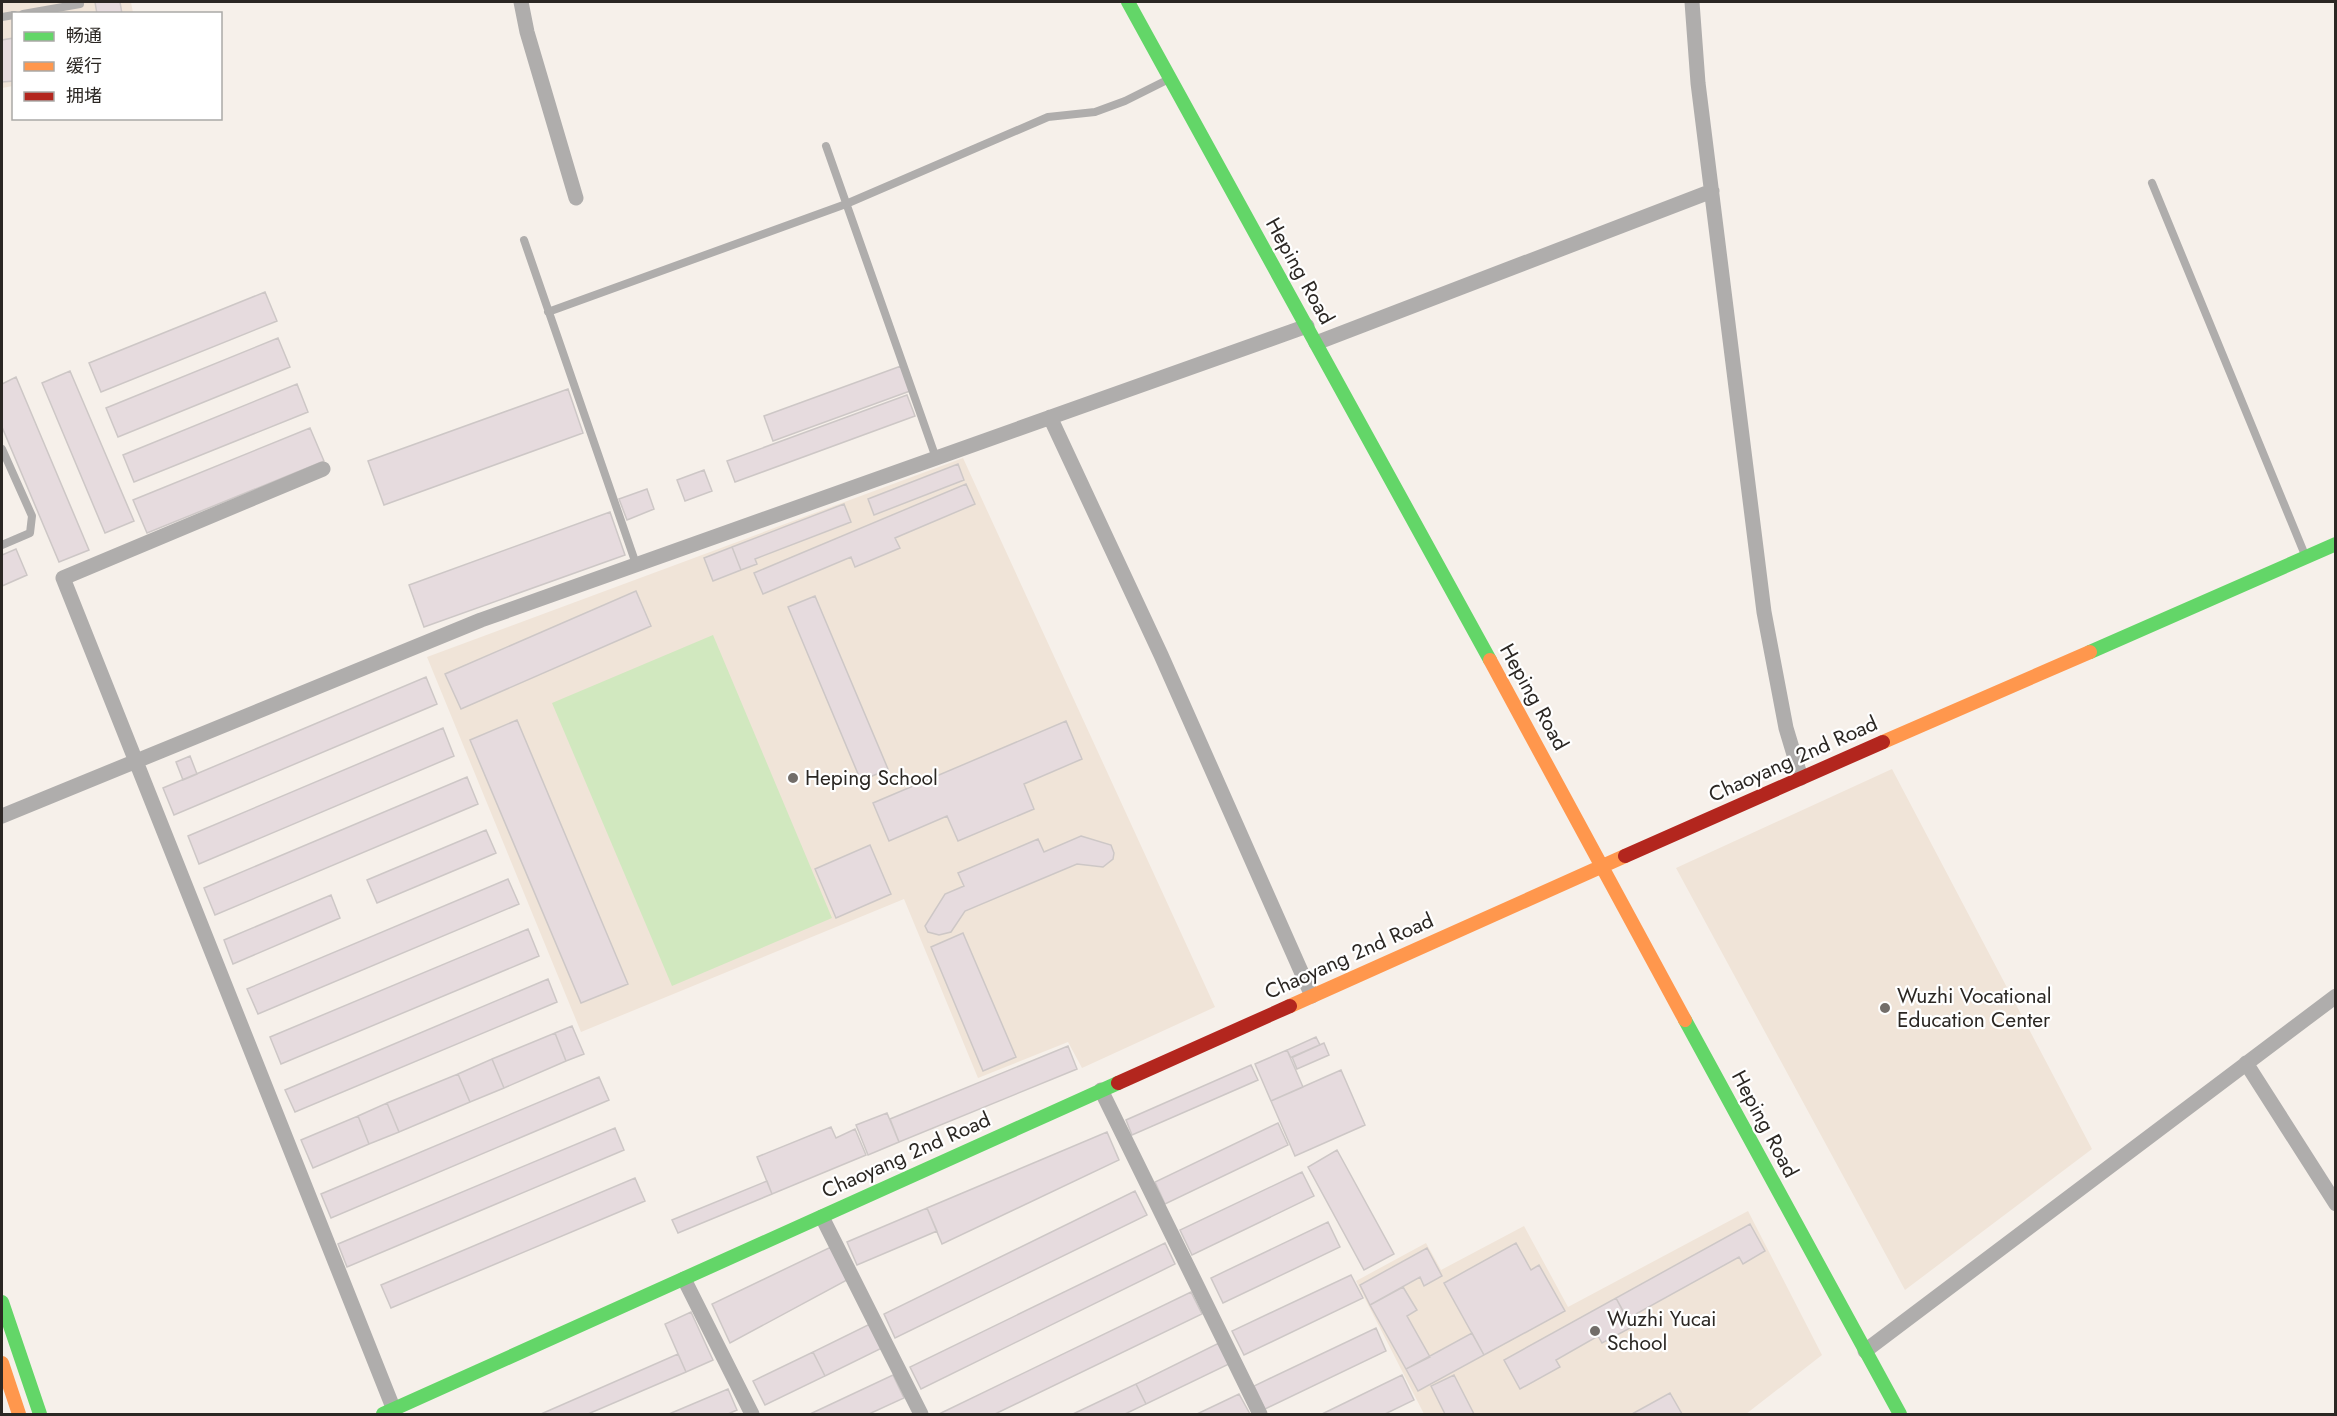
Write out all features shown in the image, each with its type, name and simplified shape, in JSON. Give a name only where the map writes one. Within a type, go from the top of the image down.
[{"type":"street","points":[[521,2],[527,32],[576,198]]},
{"type":"street","name":"Heping Road","points":[[1128,2],[1900,1414]]},
{"type":"street","points":[[1692,2],[1698,83],[1764,612],[1786,728],[1801,778]]},
{"type":"street","points":[[1316,343],[1712,191]]},
{"type":"street","points":[[2,816],[482,620],[1306,326]]},
{"type":"street","points":[[1050,417],[1161,655],[1312,996]]},
{"type":"street","points":[[323,469],[63,578],[137,761],[388,1413]]},
{"type":"street","name":"Chaoyang 2nd Road","points":[[388,1413],[1601,866],[2336,544]]},
{"type":"street","points":[[1865,1351],[2336,996]]},
{"type":"street","points":[[2246,1063],[2336,1204]]},
{"type":"street","points":[[1101,1090],[1260,1414]]},
{"type":"street","points":[[822,1216],[921,1414]]},
{"type":"street","points":[[684,1279],[752,1414]]},
{"type":"street","points":[[2,1302],[40,1414]]},
{"type":"street","points":[[2,1363],[20,1414]]},
{"type":"lane","points":[[34,12],[80,4],[80,2]]},
{"type":"lane","points":[[548,312],[846,204],[1048,117],[1095,112],[1125,101],[1170,78]]},
{"type":"lane","points":[[826,146],[936,458]]},
{"type":"lane","points":[[2152,183],[2306,556]]},
{"type":"lane","points":[[524,240],[636,564]]},
{"type":"lane","points":[[2,449],[32,516],[30,533],[2,545]]},
{"type":"shaded area","points":[[2,2],[131,2],[133,12],[12,12],[12,86],[2,88]]},
{"type":"shaded area","name":"Heping School","points":[[963,458],[1215,1007],[1082,1068],[1068,1042],[978,1078],[904,899],[581,1032],[427,657]]},
{"type":"shaded area","name":"Wuzhi Vocational Education Center","points":[[1892,769],[2092,1149],[1905,1290],[1676,868]]},
{"type":"shaded area","name":"Wuzhi Yucai School","points":[[1748,1211],[1822,1355],[1746,1414],[1424,1414],[1356,1281],[1426,1243],[1441,1270],[1524,1226],[1568,1307]]},
{"type":"green space","points":[[713,635],[832,918],[672,986],[552,703]]},
{"type":"building","points":[[95,2],[120,2],[122,12],[97,12]]},
{"type":"building","points":[[12,38],[12,81],[2,82],[2,40]]},
{"type":"building","points":[[265,292],[277,321],[101,392],[89,363]]},
{"type":"building","points":[[278,338],[290,367],[118,437],[106,408]]},
{"type":"building","points":[[901,366],[910,391],[773,441],[764,416]]},
{"type":"building","points":[[70,371],[134,521],[105,533],[42,383]]},
{"type":"building","points":[[16,377],[89,550],[59,562],[2,427],[2,384]]},
{"type":"building","points":[[297,384],[308,412],[134,482],[123,455]]},
{"type":"building","points":[[568,389],[583,433],[384,505],[368,461]]},
{"type":"building","points":[[907,395],[915,416],[735,482],[727,461]]},
{"type":"building","points":[[310,428],[324,461],[147,533],[133,500]]},
{"type":"building","points":[[958,464],[964,480],[874,515],[868,499]]},
{"type":"building","points":[[704,470],[712,491],[685,501],[677,480]]},
{"type":"building","points":[[966,484],[975,504],[895,538],[900,548],[855,567],[851,557],[763,594],[754,573]]},
{"type":"building","points":[[647,489],[654,509],[627,520],[619,499]]},
{"type":"building","points":[[844,504],[851,522],[755,559],[757,564],[741,570],[732,547]]},
{"type":"building","points":[[610,512],[625,555],[424,627],[409,585]]},
{"type":"building","points":[[732,547],[741,570],[713,581],[704,558]]},
{"type":"building","points":[[16,549],[27,575],[2,586],[2,555]]},
{"type":"building","points":[[636,591],[651,626],[461,709],[445,674]]},
{"type":"building","points":[[815,596],[888,769],[861,781],[788,607]]},
{"type":"building","points":[[426,677],[437,704],[174,815],[163,788]]},
{"type":"building","points":[[517,720],[628,984],[581,1003],[470,740]]},
{"type":"building","points":[[1066,721],[1082,759],[1024,784],[1034,809],[958,841],[947,816],[889,841],[873,803]]},
{"type":"building","points":[[443,728],[454,756],[199,864],[188,836]]},
{"type":"building","points":[[190,756],[197,774],[183,780],[176,762]]},
{"type":"building","points":[[467,777],[478,804],[215,915],[204,888]]},
{"type":"building","points":[[486,830],[496,853],[377,903],[367,880]]},
{"type":"building","points":[[1081,836],[1111,845],[1114,853],[1113,859],[1103,867],[1077,864],[965,911],[951,932],[939,935],[928,932],[925,926],[945,894],[964,886],[958,873],[1038,839],[1044,852]]},
{"type":"building","points":[[870,845],[891,894],[836,918],[815,869]]},
{"type":"building","points":[[508,879],[519,904],[258,1014],[247,989]]},
{"type":"building","points":[[331,895],[340,918],[233,964],[224,940]]},
{"type":"building","points":[[528,929],[539,956],[281,1064],[270,1037]]},
{"type":"building","points":[[963,933],[1016,1057],[983,1071],[931,947]]},
{"type":"building","points":[[548,979],[557,1002],[295,1112],[285,1090]]},
{"type":"building","points":[[572,1026],[584,1054],[566,1061],[555,1033]]},
{"type":"building","points":[[555,1033],[566,1061],[504,1088],[492,1059]]},
{"type":"building","points":[[1316,1037],[1320,1045],[1291,1058],[1287,1050]]},
{"type":"building","points":[[1324,1043],[1329,1055],[1297,1069],[1292,1057]]},
{"type":"building","points":[[1068,1046],[1077,1069],[899,1142],[890,1119]]},
{"type":"building","points":[[1287,1050],[1303,1087],[1271,1101],[1255,1064]]},
{"type":"building","points":[[492,1059],[504,1088],[470,1102],[458,1074]]},
{"type":"building","points":[[1251,1065],[1258,1080],[1132,1135],[1126,1120]]},
{"type":"building","points":[[1341,1070],[1365,1125],[1295,1156],[1271,1101]]},
{"type":"building","points":[[458,1074],[470,1102],[399,1132],[387,1103]]},
{"type":"building","points":[[599,1077],[609,1100],[331,1218],[321,1194]]},
{"type":"building","points":[[387,1103],[399,1132],[369,1144],[358,1116]]},
{"type":"building","points":[[887,1113],[899,1142],[868,1155],[856,1125]]},
{"type":"building","points":[[358,1116],[369,1144],[313,1168],[301,1140]]},
{"type":"building","points":[[1278,1123],[1288,1145],[1165,1204],[1155,1182]]},
{"type":"building","points":[[831,1127],[836,1138],[855,1129],[866,1155],[772,1194],[757,1157]]},
{"type":"building","points":[[615,1128],[624,1150],[347,1267],[338,1244]]},
{"type":"building","points":[[1107,1132],[1119,1160],[942,1244],[927,1208]]},
{"type":"building","points":[[1337,1150],[1394,1254],[1364,1270],[1308,1167]]},
{"type":"building","points":[[1302,1172],[1314,1196],[1192,1255],[1180,1230]]},
{"type":"building","points":[[635,1178],[645,1201],[391,1308],[381,1285]]},
{"type":"building","points":[[767,1181],[772,1194],[678,1233],[672,1220]]},
{"type":"building","points":[[1135,1191],[1147,1215],[895,1338],[884,1314]]},
{"type":"building","points":[[927,1208],[937,1231],[857,1265],[847,1242]]},
{"type":"building","points":[[1328,1222],[1340,1247],[1223,1303],[1211,1278]]},
{"type":"building","points":[[1750,1224],[1765,1251],[1743,1264],[1739,1257],[1627,1319],[1616,1298]]},
{"type":"building","points":[[1165,1243],[1175,1264],[921,1389],[910,1367]]},
{"type":"building","points":[[1516,1243],[1531,1270],[1539,1265],[1565,1311],[1484,1355],[1444,1283]]},
{"type":"building","points":[[831,1247],[847,1280],[730,1343],[712,1304]]},
{"type":"building","points":[[1427,1248],[1442,1276],[1424,1286],[1420,1277],[1370,1305],[1360,1285]]},
{"type":"building","points":[[1351,1275],[1363,1298],[1244,1355],[1232,1331]]},
{"type":"building","points":[[1403,1287],[1417,1310],[1407,1316],[1430,1357],[1406,1369],[1370,1305]]},
{"type":"building","points":[[1191,1292],[1202,1314],[995,1414],[939,1414]]},
{"type":"building","points":[[1616,1298],[1632,1327],[1602,1343],[1598,1336],[1556,1360],[1560,1367],[1520,1389],[1504,1360]]},
{"type":"building","points":[[691,1312],[713,1360],[686,1372],[665,1324]]},
{"type":"building","points":[[870,1324],[882,1348],[825,1376],[813,1352]]},
{"type":"building","points":[[1376,1328],[1386,1351],[1265,1409],[1254,1386]]},
{"type":"building","points":[[1472,1333],[1484,1355],[1418,1391],[1406,1369]]},
{"type":"building","points":[[1219,1343],[1229,1364],[1146,1404],[1136,1384]]},
{"type":"building","points":[[813,1352],[825,1376],[765,1405],[753,1381]]},
{"type":"building","points":[[678,1354],[686,1372],[588,1414],[541,1414]]},
{"type":"building","points":[[893,1375],[904,1398],[869,1414],[810,1414]]},
{"type":"building","points":[[1402,1375],[1414,1400],[1385,1414],[1322,1414]]},
{"type":"building","points":[[1454,1375],[1474,1414],[1445,1414],[1431,1386]]},
{"type":"building","points":[[1136,1384],[1146,1404],[1125,1414],[1073,1414]]},
{"type":"building","points":[[728,1389],[737,1410],[728,1414],[669,1414]]},
{"type":"building","points":[[1670,1393],[1682,1414],[1632,1414]]},
{"type":"building","points":[[1239,1394],[1250,1414],[1197,1414]]},
{"type":"traffic: fast","points":[[1128,2],[1490,660]]},
{"type":"traffic: fast","points":[[2090,652],[2336,544]]},
{"type":"traffic: fast","points":[[1685,1020],[1900,1414]]},
{"type":"traffic: fast","points":[[383,1414],[1118,1083]]},
{"type":"traffic: fast","points":[[2,1302],[40,1414]]},
{"type":"traffic: slow","points":[[1883,742],[2090,652]]},
{"type":"traffic: slow","points":[[1490,660],[1685,1020]]},
{"type":"traffic: slow","points":[[1290,1006],[1625,856]]},
{"type":"traffic: slow","points":[[2,1363],[19,1414]]},
{"type":"traffic: jam","points":[[1625,856],[1883,742]]},
{"type":"traffic: jam","points":[[1118,1083],[1290,1006]]},
{"type":"place","name":"Heping School","points":[[793,778]]},
{"type":"place","name":"Wuzhi Vocational Education Center","points":[[1885,1008]]},
{"type":"place","name":"Wuzhi Yucai School","points":[[1595,1331]]}]
